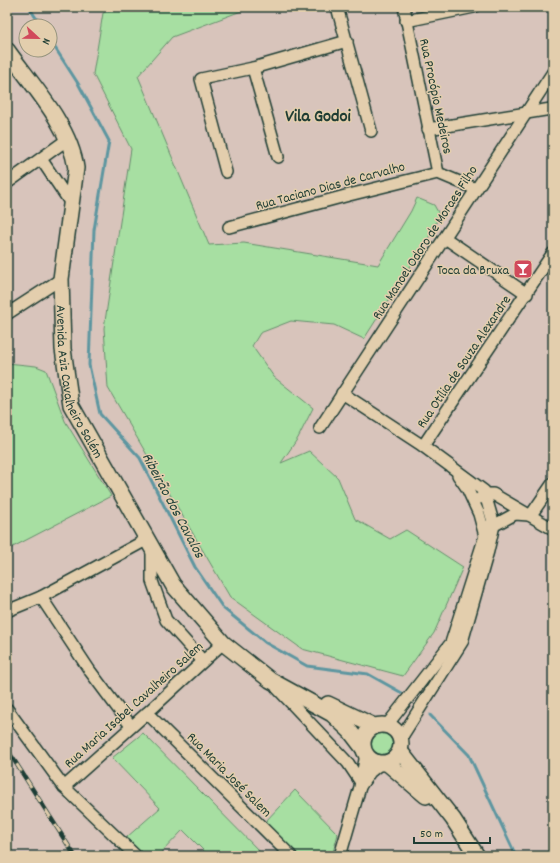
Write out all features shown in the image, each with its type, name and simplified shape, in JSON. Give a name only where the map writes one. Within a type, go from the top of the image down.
[{"type":"main road","name":"Avenida Aziz Cavalheiro Salém","points":[[7,51],[30,79],[68,140],[74,153],[76,168],[70,202],[61,279],[63,349],[71,405],[173,585],[223,643],[267,677],[332,714],[350,731],[364,751]]},
{"type":"main road","name":"Avenida Aziz Cavalheiro Salém","points":[[267,677],[380,726]]},
{"type":"main road","points":[[453,819],[384,763],[370,759],[364,751],[364,736],[368,730],[380,726],[398,732],[401,744],[453,819],[477,856]]},
{"type":"main road","points":[[384,763],[392,760],[401,744]]},
{"type":"street","points":[[337,7],[372,131]]},
{"type":"street","name":"Rua Procópio Medeiros","points":[[404,7],[438,173],[476,188]]},
{"type":"street","points":[[406,21],[474,7]]},
{"type":"street","points":[[226,172],[201,79],[253,68],[347,41]]},
{"type":"street","points":[[253,68],[278,157]]},
{"type":"street","name":"Rua Manoel Odoro de Moraes Filho","points":[[320,428],[553,72]]},
{"type":"street","points":[[544,86],[542,95],[543,101],[552,110]]},
{"type":"street","points":[[428,129],[552,110]]},
{"type":"street","points":[[7,183],[68,140]]},
{"type":"street","points":[[41,159],[70,202]]},
{"type":"street","name":"Rua Taciano Dias de Carvalho","points":[[229,227],[349,194],[438,173]]},
{"type":"street","points":[[445,238],[527,294]]},
{"type":"street","name":"Rua Otília de Souza Alexandre","points":[[423,446],[527,294],[553,253]]},
{"type":"street","points":[[7,314],[61,279]]},
{"type":"street","points":[[342,393],[423,446],[476,484],[486,494],[491,513],[483,517]]},
{"type":"street","points":[[380,726],[450,643],[485,536],[483,517],[467,488],[452,466]]},
{"type":"street","points":[[531,515],[553,483]]},
{"type":"street","points":[[401,744],[462,642],[488,551],[480,498],[486,494],[494,494],[553,529]]},
{"type":"street","points":[[483,517],[516,514],[531,515]]},
{"type":"street","points":[[7,611],[41,597],[149,545],[152,581],[166,620],[203,661]]},
{"type":"street","points":[[41,597],[90,670],[131,726]]},
{"type":"street","name":"Rua Maria Isabel Cavalheiro Salem","points":[[64,787],[223,643]]},
{"type":"street","points":[[267,677],[348,763],[360,784]]},
{"type":"street","points":[[7,709],[64,787],[136,856]]},
{"type":"street","name":"Rua Maria José Salem","points":[[147,713],[291,856]]},
{"type":"street","points":[[340,856],[360,784],[364,751]]},
{"type":"street","points":[[360,784],[370,772],[384,763]]},
{"type":"green space","points":[[117,7],[252,7],[172,37],[138,76],[209,245],[244,243],[378,265],[411,211],[417,198],[434,205],[439,214],[434,229],[364,339],[334,325],[291,321],[260,333],[252,346],[274,377],[313,408],[298,438],[281,463],[309,451],[338,478],[355,519],[390,539],[406,530],[463,567],[434,633],[403,676],[302,649],[230,597],[108,388],[104,328],[131,149],[93,74],[103,13]]},
{"type":"green space","points":[[7,363],[36,366],[46,370],[65,421],[111,496],[7,550]]},
{"type":"green space","points":[[382,729],[393,733],[397,744],[393,755],[382,759],[371,755],[367,744],[371,733]]},
{"type":"green space","points":[[143,733],[264,856],[209,856],[183,830],[158,856],[143,856],[127,837],[160,808],[112,758]]},
{"type":"green space","points":[[295,790],[338,834],[332,856],[300,856],[265,822]]},
{"type":"waterway","name":"Ribeirão dos Cavalos","points":[[29,7],[36,18]]},
{"type":"waterway","name":"Ribeirão dos Cavalos","points":[[58,52],[79,85],[109,141],[94,230],[89,365],[100,414],[140,458],[195,567],[223,608],[266,643],[307,666],[368,674],[402,693]]},
{"type":"waterway","points":[[430,715],[469,755],[516,856]]},
{"type":"railway","points":[[7,749],[75,856]]},
{"type":"place","name":"Toca da Bruxa","points":[[523,269]]},
{"type":"district","name":"Vila Godoi","points":[[318,115]]}]
